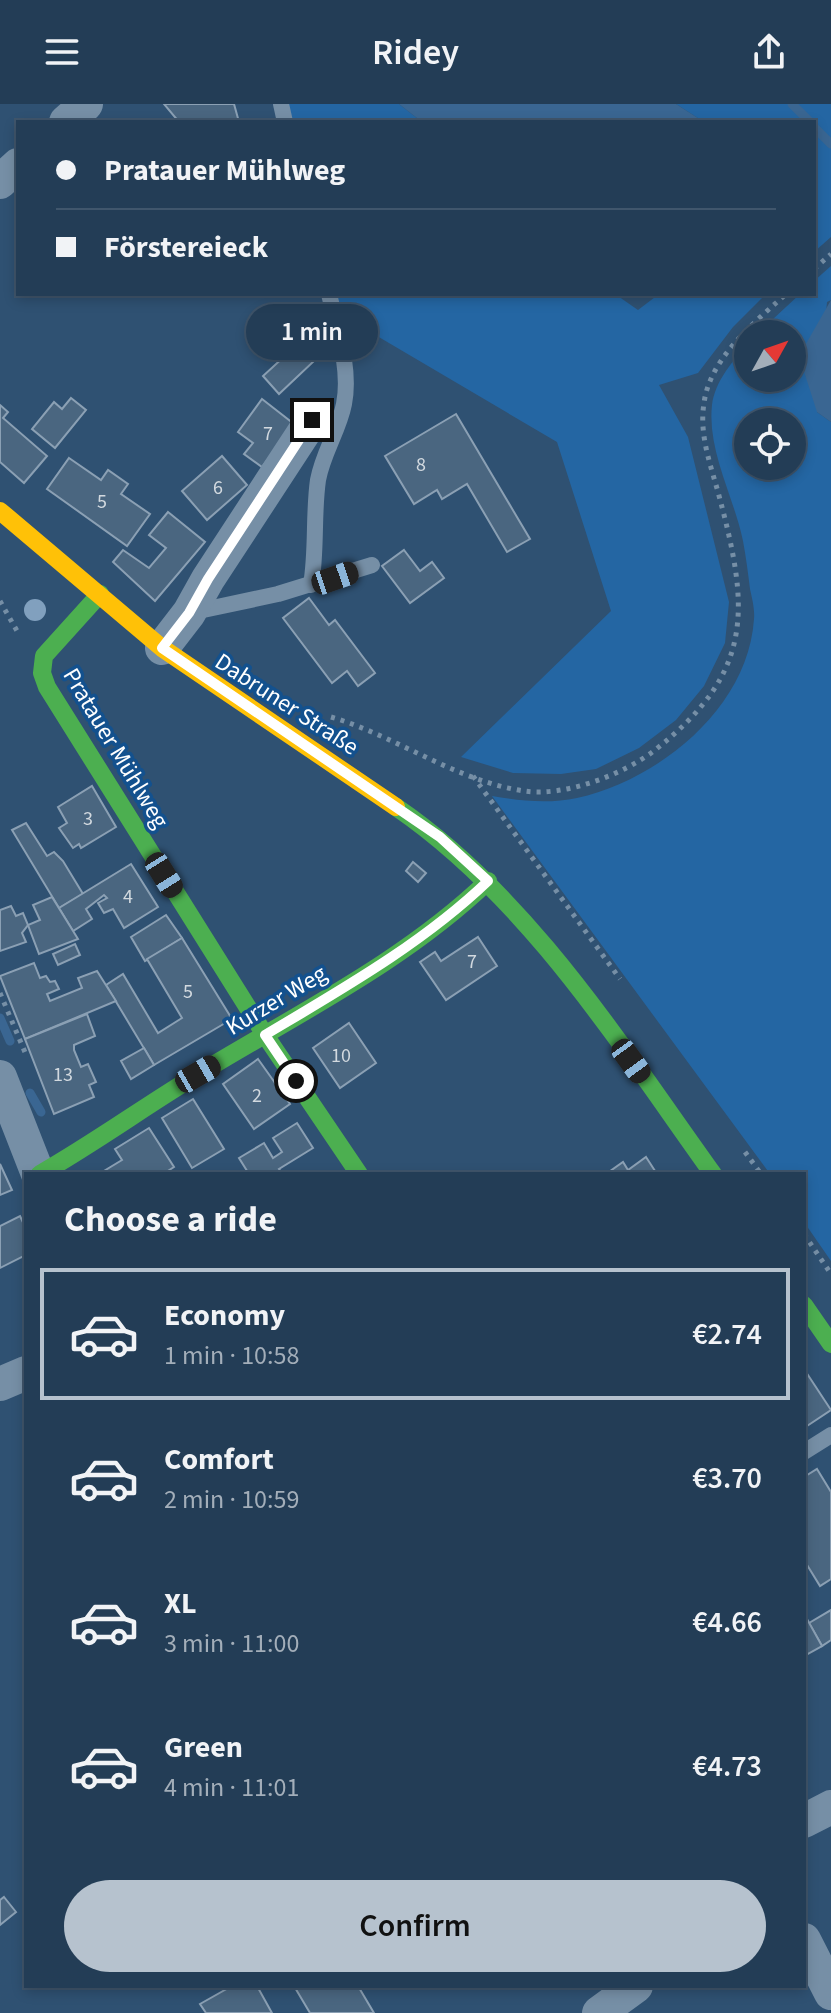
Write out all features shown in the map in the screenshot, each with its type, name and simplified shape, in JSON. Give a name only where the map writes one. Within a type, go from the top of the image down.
[{"type":"street","points":[[68,120],[86,104]]},
{"type":"street","points":[[0,182],[16,167]]},
{"type":"street","points":[[162,648],[189,613],[312,420]]},
{"type":"street","name":"Dabruner Straße","points":[[0,511],[162,648],[440,837],[488,881],[599,1016],[712,1172]]},
{"type":"street","name":"Pratauer Mühlweg","points":[[100,594],[44,656],[42,673],[47,687],[265,1035],[358,1172]]},
{"type":"street","name":"Kurzer Weg","points":[[43,1172],[101,1139],[176,1087],[379,966],[458,910],[488,881]]},
{"type":"street","points":[[0,1077],[38,1172]]},
{"type":"street","points":[[806,1308],[831,1344]]},
{"type":"street","points":[[0,1384],[24,1374]]},
{"type":"street","points":[[806,1820],[831,1807]]},
{"type":"street","points":[[806,1944],[831,1993]]},
{"type":"street","points":[[599,2013],[633,1988]]},
{"type":"lane","points":[[311,585],[316,551],[318,480],[324,452],[343,407],[346,389],[329,296]]},
{"type":"lane","points":[[189,613],[237,605],[372,565]]},
{"type":"lane","points":[[806,1451],[831,1435]]},
{"type":"path","points":[[816,267],[831,254]]},
{"type":"path","points":[[321,714],[525,791],[565,788],[603,777],[647,757],[683,728],[715,690],[736,647],[740,605],[731,540],[704,441],[704,402],[718,365],[784,296]]},
{"type":"path","points":[[806,1237],[831,1274]]},
{"type":"shaded area","points":[[286,104],[399,104],[419,120],[290,120]]},
{"type":"shaded area","points":[[399,104],[676,104],[701,120],[419,120]]},
{"type":"shaded area","points":[[676,104],[831,104],[831,237],[816,250],[816,120],[701,120]]},
{"type":"shaded area","points":[[831,266],[831,300],[827,302],[817,412],[831,422],[831,1261],[806,1225],[806,1172],[769,1172],[492,796],[534,801],[566,800],[608,789],[638,775],[694,736],[717,710],[735,682],[748,652],[754,612],[739,524],[713,439],[714,396],[734,360],[734,392],[806,392],[806,320],[772,320],[798,296],[816,296],[816,279]]},
{"type":"shaded area","points":[[334,296],[618,296],[638,310],[656,296],[764,296],[740,320],[734,320],[734,326],[698,373],[659,385],[688,437],[729,602],[725,643],[704,686],[676,720],[639,748],[596,769],[561,774],[513,773],[461,757],[611,611],[557,442],[338,313]]},
{"type":"shaded area","points":[[831,300],[831,422],[817,412],[806,378],[806,344]]},
{"type":"building","points":[[164,104],[234,104],[238,120],[177,120]]},
{"type":"building","points":[[298,344],[314,361],[279,394],[263,376]]},
{"type":"building","points":[[71,398],[86,410],[55,448],[32,429],[54,402],[62,409]]},
{"type":"building","points":[[262,399],[294,424],[262,467],[244,454],[253,443],[238,432]]},
{"type":"building","points":[[0,405],[8,412],[3,418],[47,456],[24,483],[0,462]]},
{"type":"building","points":[[456,414],[530,539],[507,552],[467,484],[442,499],[437,490],[414,504],[385,456]]},
{"type":"building","points":[[222,456],[247,485],[207,520],[182,491]]},
{"type":"building","points":[[69,458],[101,480],[108,470],[128,484],[121,494],[150,514],[127,546],[47,489]]},
{"type":"building","points":[[168,512],[205,542],[155,601],[113,562],[123,550],[149,568],[166,548],[149,535]]},
{"type":"building","points":[[404,550],[420,571],[432,562],[444,578],[410,603],[382,566]]},
{"type":"building","points":[[309,598],[329,625],[335,620],[375,673],[358,686],[347,671],[332,683],[283,618]]},
{"type":"building","points":[[92,786],[116,827],[81,848],[79,844],[73,848],[59,828],[67,823],[58,807]]},
{"type":"building","points":[[26,823],[47,856],[54,852],[63,861],[83,894],[59,908],[12,830]]},
{"type":"building","points":[[413,862],[426,873],[418,882],[406,871]]},
{"type":"building","points":[[131,864],[158,907],[124,928],[113,909],[104,913],[98,903],[107,898],[104,895],[86,909],[92,919],[73,931],[59,908]]},
{"type":"building","points":[[52,897],[78,939],[39,954],[28,925],[40,920],[33,905]]},
{"type":"building","points":[[11,906],[16,916],[23,913],[28,925],[22,933],[26,942],[0,951],[0,910]]},
{"type":"building","points":[[166,915],[182,938],[145,961],[131,937]]},
{"type":"building","points":[[478,937],[497,966],[446,1000],[420,962],[435,952],[441,961]]},
{"type":"building","points":[[182,938],[232,1019],[154,1065],[106,985],[123,974],[158,1033],[182,1018],[147,959]]},
{"type":"building","points":[[75,944],[80,955],[58,965],[53,954]]},
{"type":"building","points":[[34,963],[40,978],[46,976],[50,982],[55,981],[59,989],[47,994],[50,1001],[82,988],[78,978],[97,971],[116,1001],[25,1039],[0,976]]},
{"type":"building","points":[[87,1014],[95,1036],[74,1045],[74,1050],[81,1067],[88,1064],[96,1082],[89,1085],[94,1097],[54,1114],[25,1039]]},
{"type":"building","points":[[349,1023],[376,1063],[340,1088],[313,1048]]},
{"type":"building","points":[[144,1048],[154,1065],[131,1079],[121,1061]]},
{"type":"building","points":[[258,1059],[290,1104],[254,1129],[223,1084]]},
{"type":"building","points":[[193,1099],[224,1149],[192,1168],[162,1118]]},
{"type":"building","points":[[297,1123],[313,1148],[279,1169],[281,1172],[248,1172],[239,1158],[264,1143],[273,1158],[282,1152],[273,1138]]},
{"type":"building","points":[[149,1128],[174,1167],[166,1172],[102,1172],[122,1160],[115,1149]]},
{"type":"building","points":[[646,1157],[656,1172],[609,1172],[623,1162],[628,1170]]},
{"type":"building","points":[[0,1164],[12,1190],[0,1195]]},
{"type":"building","points":[[20,1216],[24,1225],[24,1256],[0,1268],[0,1226]]},
{"type":"building","points":[[806,1372],[831,1410],[806,1427]]},
{"type":"building","points":[[817,1469],[831,1492],[831,1579],[820,1586],[806,1563],[806,1476]]},
{"type":"building","points":[[831,1610],[831,1640],[822,1646],[809,1623]]},
{"type":"building","points":[[806,1620],[822,1646],[806,1655]]},
{"type":"building","points":[[4,1897],[16,1912],[0,1925],[0,1900]]},
{"type":"building","points":[[228,1988],[258,1988],[272,2013],[206,2013],[200,2004]]},
{"type":"building","points":[[295,1988],[359,1988],[374,2013],[310,2013]]},
{"type":"waterway","points":[[792,104],[808,120]]},
{"type":"waterway","points":[[816,129],[831,144]]},
{"type":"waterway","points":[[0,1018],[10,1041]]},
{"type":"waterway","points":[[30,1093],[41,1112]]},
{"type":"traffic: fast","points":[[100,594],[44,656],[42,673],[47,687],[265,1035],[358,1172]]},
{"type":"traffic: fast","points":[[396,807],[444,843],[530,929],[607,1025],[712,1172]]},
{"type":"traffic: fast","points":[[43,1172],[188,1080],[390,959],[457,909],[488,881]]},
{"type":"traffic: fast","points":[[806,1308],[831,1344]]},
{"type":"traffic: slow","points":[[0,511],[162,648],[396,807]]},
{"type":"route","points":[[296,1081],[265,1035],[379,966],[458,910],[488,881],[440,837],[341,767],[219,690],[162,648],[189,613],[312,420]]}]
